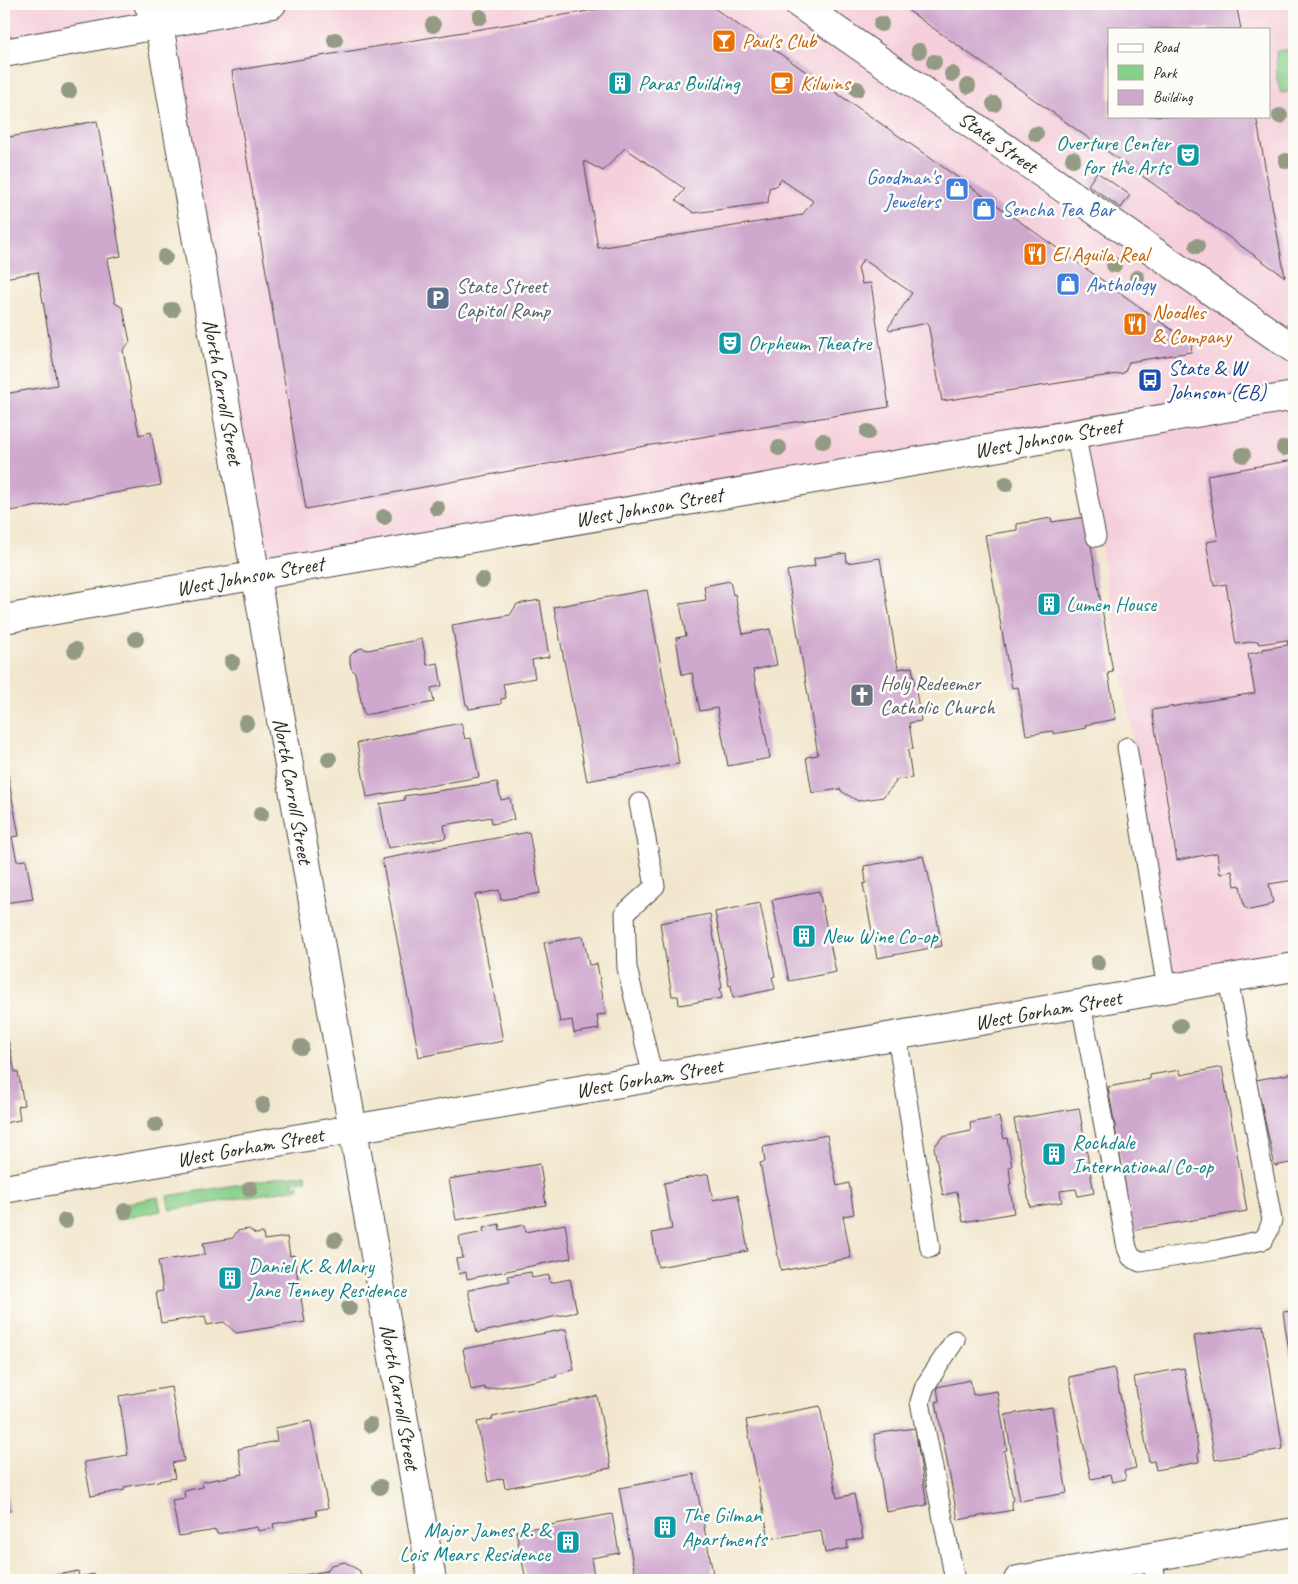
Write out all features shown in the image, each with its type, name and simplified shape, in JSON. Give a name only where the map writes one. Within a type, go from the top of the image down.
[{"type":"street","points":[[4,53],[153,15],[272,4]]},
{"type":"street","name":"State Street","points":[[799,4],[1294,349]]},
{"type":"street","name":"North Carroll Street","points":[[153,15],[256,576],[432,1580]]},
{"type":"street","name":"West Johnson Street","points":[[4,619],[1294,396]]},
{"type":"street","name":"West Gorham Street","points":[[4,1189],[1294,967]]},
{"type":"street","points":[[1018,1580],[1154,1568],[1294,1532]]},
{"type":"lane","points":[[1076,433],[1096,537]]},
{"type":"lane","points":[[1127,747],[1167,989]]},
{"type":"lane","points":[[639,803],[655,886],[625,912],[627,968],[653,1077]]},
{"type":"lane","points":[[1081,1004],[1127,1248],[1131,1257],[1140,1262],[1217,1250],[1263,1240],[1272,1220],[1228,979]]},
{"type":"lane","points":[[897,1036],[930,1248]]},
{"type":"lane","points":[[955,1340],[925,1386],[920,1402],[956,1580]]},
{"type":"shaded area","points":[[4,4],[1294,4],[1294,967],[1174,988],[1082,432],[256,576],[159,26],[4,53]]},
{"type":"green space","points":[[1294,49],[1294,91],[1281,93],[1277,79],[1276,51]]},
{"type":"green space","points":[[305,1174],[307,1180],[292,1182],[293,1185],[299,1185],[299,1188],[170,1210],[167,1196]]},
{"type":"green space","points":[[158,1197],[161,1211],[116,1220],[115,1211],[118,1205]]},
{"type":"building","points":[[629,4],[708,4],[919,150],[1192,344],[1191,352],[1129,362],[1124,373],[942,401],[928,323],[890,330],[888,328],[912,293],[863,259],[858,268],[862,284],[871,283],[889,407],[633,448],[306,509],[232,71]],"holes":[[[625,148],[685,189],[676,200],[694,213],[768,203],[769,188],[776,186],[781,179],[813,201],[802,215],[598,248],[584,161],[603,171]]]},
{"type":"building","name":"Overture Center for the Arts","points":[[899,4],[1236,4],[1241,28],[1108,28],[1108,118],[1256,118],[1285,277]]},
{"type":"building","points":[[97,121],[121,256],[107,259],[115,303],[123,308],[130,342],[123,350],[139,435],[151,432],[161,485],[4,512],[4,394],[57,385],[38,272],[4,278],[4,138]]},
{"type":"building","points":[[1097,172],[1130,195],[1121,208],[1088,185]]},
{"type":"building","points":[[1294,460],[1294,880],[1269,884],[1273,902],[1268,906],[1250,910],[1244,907],[1240,885],[1235,886],[1232,871],[1220,874],[1217,853],[1177,860],[1152,710],[1255,693],[1248,654],[1263,651],[1263,649],[1288,645],[1287,640],[1259,644],[1258,641],[1236,644],[1226,584],[1214,586],[1206,542],[1218,540],[1207,475]]},
{"type":"building","name":"Lumen House","points":[[1086,517],[1113,672],[1108,673],[1116,719],[1085,725],[1086,728],[1053,734],[1053,731],[1026,735],[1018,687],[1012,688],[985,535],[1017,530],[1017,524],[1051,518],[1052,522]]},
{"type":"building","name":"Holy Redeemer Catholic Church","points":[[846,553],[847,563],[880,558],[898,669],[912,667],[921,721],[909,723],[913,749],[908,750],[912,778],[895,780],[896,782],[883,797],[858,801],[841,791],[841,789],[812,793],[806,757],[818,755],[787,571],[815,566],[814,558]]},
{"type":"building","points":[[730,581],[733,595],[735,594],[743,634],[770,629],[777,665],[753,670],[770,758],[728,766],[717,708],[700,711],[692,673],[682,675],[676,638],[686,636],[680,604],[706,600],[704,586]]},
{"type":"building","points":[[647,590],[679,764],[587,781],[554,607]]},
{"type":"building","points":[[540,600],[549,657],[532,660],[535,678],[503,684],[506,698],[501,699],[501,704],[469,709],[468,705],[466,705],[452,625],[510,615],[517,604]]},
{"type":"building","points":[[422,639],[427,665],[438,663],[442,686],[431,688],[434,702],[364,715],[355,673],[351,668],[350,656],[361,648],[368,650]]},
{"type":"building","points":[[461,723],[465,739],[471,738],[479,777],[367,797],[357,743]]},
{"type":"building","points":[[4,753],[19,836],[12,837],[17,861],[26,860],[33,899],[4,903]]},
{"type":"building","points":[[497,782],[501,800],[510,798],[514,820],[492,824],[491,817],[444,825],[446,838],[388,848],[380,804],[405,800],[404,796]]},
{"type":"building","points":[[529,832],[540,893],[501,900],[499,890],[475,895],[503,1041],[419,1057],[382,859]]},
{"type":"building","points":[[923,856],[928,872],[942,946],[877,958],[863,884],[866,883],[864,866]]},
{"type":"building","name":"New Wine Co-op","points":[[819,891],[836,972],[789,981],[772,900]]},
{"type":"building","points":[[760,903],[775,976],[772,977],[775,989],[733,998],[715,912]]},
{"type":"building","points":[[710,914],[722,998],[679,1005],[678,996],[672,996],[660,923]]},
{"type":"building","points":[[583,936],[589,965],[597,964],[606,1014],[597,1015],[599,1029],[574,1033],[572,1020],[560,1022],[544,943]]},
{"type":"building","points":[[8,1039],[15,1072],[18,1072],[24,1105],[18,1106],[20,1120],[4,1123],[4,1040]]},
{"type":"building","points":[[1222,1067],[1247,1211],[1133,1230],[1108,1087],[1150,1079],[1150,1075],[1180,1070],[1181,1075]]},
{"type":"building","points":[[1294,1073],[1294,1162],[1275,1166],[1256,1080]]},
{"type":"building","name":"Rochdale International Co-op","points":[[1079,1108],[1094,1193],[1078,1196],[1076,1189],[1060,1191],[1062,1202],[1030,1207],[1014,1119]]},
{"type":"building","points":[[999,1117],[1004,1139],[1007,1138],[1012,1166],[1009,1167],[1011,1184],[1009,1184],[1014,1213],[963,1222],[957,1192],[943,1195],[934,1147],[942,1137],[971,1131],[970,1123]]},
{"type":"building","points":[[827,1135],[837,1186],[849,1183],[854,1214],[843,1216],[851,1258],[781,1271],[760,1163],[765,1162],[763,1147]]},
{"type":"building","points":[[540,1164],[546,1205],[456,1220],[449,1179]]},
{"type":"building","points":[[708,1174],[713,1200],[738,1195],[748,1251],[658,1267],[652,1233],[672,1229],[664,1183]]},
{"type":"building","points":[[499,1224],[500,1230],[524,1225],[526,1232],[565,1224],[571,1258],[467,1279],[466,1272],[459,1274],[456,1259],[463,1258],[459,1237],[484,1232],[483,1228]]},
{"type":"building","name":"Daniel K. & Mary Jane Tenney Residence","points":[[249,1229],[255,1234],[263,1233],[264,1240],[287,1237],[290,1256],[294,1255],[305,1322],[236,1333],[224,1322],[207,1325],[205,1316],[161,1323],[156,1292],[163,1291],[158,1261],[205,1254],[203,1243],[233,1238],[237,1231]]},
{"type":"building","points":[[531,1272],[532,1278],[549,1275],[550,1283],[570,1279],[577,1312],[477,1333],[468,1290],[510,1281],[508,1276]]},
{"type":"building","points":[[1294,1311],[1294,1377],[1293,1377],[1283,1312]]},
{"type":"building","points":[[1263,1325],[1283,1449],[1215,1460],[1194,1336]]},
{"type":"building","points":[[566,1329],[574,1370],[556,1374],[556,1377],[485,1390],[485,1387],[471,1390],[463,1349]]},
{"type":"building","points":[[1114,1368],[1136,1468],[1124,1471],[1126,1479],[1112,1482],[1110,1475],[1091,1479],[1069,1377]]},
{"type":"building","points":[[1184,1368],[1199,1462],[1156,1470],[1154,1461],[1149,1462],[1134,1377]]},
{"type":"building","points":[[970,1380],[973,1395],[997,1391],[1007,1450],[1004,1451],[1013,1500],[1011,1501],[1013,1510],[958,1520],[936,1402],[939,1401],[937,1387]]},
{"type":"building","points":[[171,1387],[184,1461],[172,1463],[175,1478],[124,1487],[125,1490],[91,1496],[84,1462],[128,1455],[119,1396]]},
{"type":"building","points":[[597,1396],[611,1468],[505,1488],[503,1478],[488,1482],[477,1422],[493,1419],[492,1417]]},
{"type":"building","points":[[820,1406],[837,1498],[854,1494],[863,1538],[847,1541],[848,1548],[825,1553],[821,1530],[769,1539],[746,1420]]},
{"type":"building","points":[[1052,1407],[1067,1493],[1020,1501],[1005,1415]]},
{"type":"building","points":[[311,1421],[328,1508],[316,1510],[317,1516],[273,1524],[274,1528],[258,1531],[257,1527],[217,1534],[216,1530],[179,1536],[172,1500],[185,1498],[184,1491],[203,1487],[202,1482],[243,1474],[238,1449],[277,1441],[275,1428]]},
{"type":"building","points":[[915,1428],[927,1505],[886,1512],[874,1434]]},
{"type":"building","name":"The Gilman Apartments","points":[[694,1474],[714,1579],[636,1580],[619,1488]]},
{"type":"building","points":[[4,1481],[10,1511],[4,1512]]},
{"type":"building","name":"Major James R. & Lois Mears Residence","points":[[612,1514],[619,1553],[591,1558],[594,1576],[571,1580],[526,1580],[516,1531]]},
{"type":"building","points":[[345,1562],[360,1571],[361,1580],[287,1580],[287,1578],[327,1571],[331,1565]]},
{"type":"building","points":[[78,1571],[79,1577],[94,1574],[95,1580],[43,1580],[42,1578]]},
{"type":"building","points":[[230,1576],[230,1580],[211,1579]]},
{"type":"place","name":"Paul's Club","points":[[724,41]]},
{"type":"place","name":"Paras Building","points":[[620,83]]},
{"type":"place","name":"Kilwins","points":[[782,83]]},
{"type":"place","name":"Overture Center for the Arts","points":[[1188,155]]},
{"type":"place","name":"Goodman's Jewelers","points":[[957,189]]},
{"type":"place","name":"Sencha Tea Bar","points":[[984,209]]},
{"type":"place","name":"El Aguila Real","points":[[1035,254]]},
{"type":"place","name":"Anthology","points":[[1068,284]]},
{"type":"place","name":"State Street Capitol Ramp","points":[[438,298]]},
{"type":"place","name":"Noodles & Company","points":[[1135,324]]},
{"type":"place","name":"Orpheum Theatre","points":[[730,343]]},
{"type":"place","name":"State & W Johnson (EB)","points":[[1150,380]]},
{"type":"place","name":"Lumen House","points":[[1049,604]]},
{"type":"place","name":"Holy Redeemer Catholic Church","points":[[862,695]]},
{"type":"place","name":"New Wine Co-op","points":[[804,936]]},
{"type":"place","name":"Rochdale International Co-op","points":[[1054,1154]]},
{"type":"place","name":"Daniel K. & Mary Jane Tenney Residence","points":[[230,1278]]},
{"type":"place","name":"The Gilman Apartments","points":[[665,1527]]},
{"type":"place","name":"Major James R. & Lois Mears Residence","points":[[568,1542]]}]
